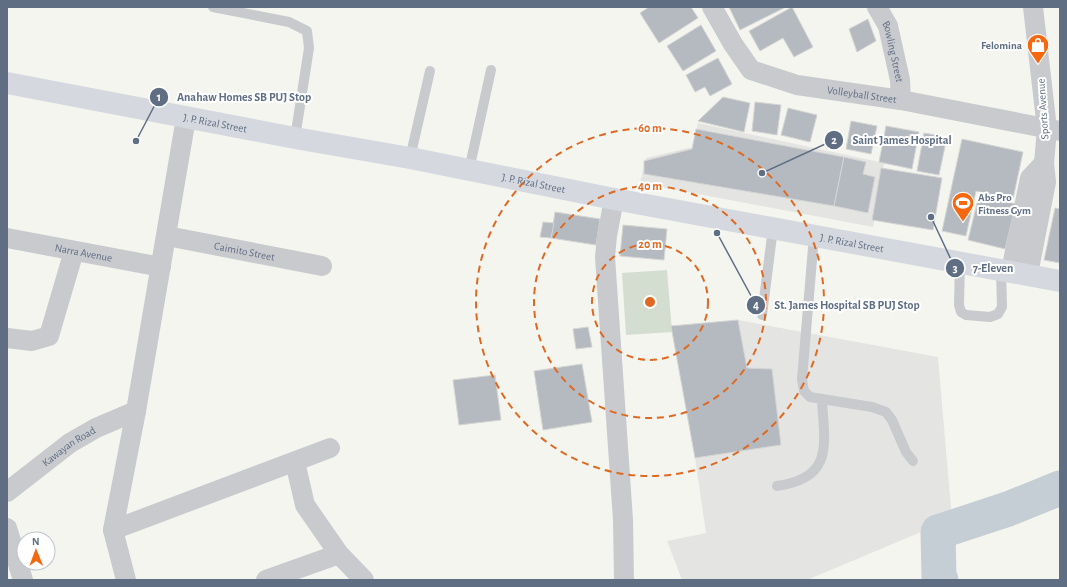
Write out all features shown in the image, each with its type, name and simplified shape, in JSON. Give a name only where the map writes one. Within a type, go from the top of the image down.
[{"type":"main road","name":"J. P. Rizal Street","points":[[7,83],[186,118],[410,158],[614,199],[1060,281]]},
{"type":"street","name":"Volleyball Street","points":[[712,7],[733,44],[751,70],[798,85],[901,100],[1053,130]]},
{"type":"street","name":"Bowling Street","points":[[877,7],[888,26],[900,80],[901,100]]},
{"type":"street","name":"Sports Avenue","points":[[1013,272],[1046,182],[1044,163],[1053,130],[1033,7]]},
{"type":"street","points":[[126,580],[113,530],[136,411],[186,118]]},
{"type":"street","points":[[614,199],[607,236],[605,257],[623,520],[624,580]]},
{"type":"street","name":"Caimito Street","points":[[167,236],[322,266]]},
{"type":"street","name":"Narra Avenue","points":[[7,238],[161,267]]},
{"type":"street","points":[[9,341],[32,341],[49,336],[74,251]]},
{"type":"street","name":"Kawayan Road","points":[[7,492],[70,443],[96,428],[136,411]]},
{"type":"street","points":[[113,530],[330,448]]},
{"type":"street","points":[[295,462],[305,505],[339,554],[364,580]]},
{"type":"street","points":[[7,528],[23,580]]},
{"type":"street","points":[[266,580],[339,554]]},
{"type":"lane","points":[[213,7],[289,22],[307,31],[309,48],[295,138]]},
{"type":"lane","points":[[469,170],[491,70]]},
{"type":"lane","points":[[410,158],[430,71]]},
{"type":"lane","points":[[762,315],[773,228]]},
{"type":"lane","points":[[814,236],[802,379],[804,391],[810,397],[872,408],[886,412],[892,420],[906,452],[913,461]]},
{"type":"lane","points":[[960,262],[960,305],[961,312],[966,315],[990,317],[998,314],[1002,307],[1013,272]]},
{"type":"lane","points":[[777,486],[789,484],[807,477],[816,470],[825,444],[822,399]]},
{"type":"shaded area","points":[[698,123],[884,163],[873,227],[640,183],[646,158],[693,147]]},
{"type":"shaded area","points":[[667,270],[672,332],[626,335],[622,273]]},
{"type":"shaded area","points":[[738,320],[938,357],[952,519],[807,580],[682,580],[667,541],[706,533],[695,458],[781,445],[772,370],[747,368]]},
{"type":"building","points":[[649,7],[691,7],[698,18],[659,43],[640,13]]},
{"type":"building","points":[[729,7],[786,7],[740,30]]},
{"type":"building","points":[[792,7],[813,47],[794,57],[783,38],[760,51],[749,31]]},
{"type":"building","points":[[868,19],[876,41],[857,52],[849,29]]},
{"type":"building","points":[[701,25],[716,51],[683,71],[667,46]]},
{"type":"building","points":[[718,58],[732,84],[710,96],[705,87],[695,92],[686,75]]},
{"type":"building","points":[[723,97],[750,103],[744,132],[698,121]]},
{"type":"building","points":[[755,102],[781,105],[777,135],[752,131]]},
{"type":"building","points":[[788,108],[817,115],[810,142],[781,135]]},
{"type":"building","points":[[851,121],[877,126],[871,154],[846,149]]},
{"type":"building","points":[[886,126],[919,132],[912,169],[879,162]]},
{"type":"building","points":[[696,129],[844,157],[834,206],[644,174],[644,161],[692,149]]},
{"type":"building","points":[[924,133],[947,137],[939,175],[917,171]]},
{"type":"building","points":[[962,139],[1023,152],[1013,199],[976,191],[966,236],[942,231]]},
{"type":"building","points":[[844,157],[866,162],[863,174],[875,177],[868,213],[834,206]]},
{"type":"building","points":[[881,168],[942,178],[933,230],[872,220]]},
{"type":"building","points":[[979,195],[1016,204],[1005,249],[968,240]]},
{"type":"building","points":[[1055,208],[1060,209],[1060,263],[1044,260]]},
{"type":"building","points":[[555,212],[600,219],[596,245],[551,238]]},
{"type":"building","points":[[543,222],[554,223],[551,238],[540,237]]},
{"type":"building","points":[[623,225],[667,229],[664,260],[620,256]]},
{"type":"building","points":[[738,320],[747,368],[772,369],[781,445],[695,458],[671,326]]},
{"type":"building","points":[[588,327],[592,347],[576,349],[573,329]]},
{"type":"building","points":[[582,364],[592,422],[543,430],[534,371]]},
{"type":"building","points":[[495,375],[501,420],[459,425],[453,380]]},
{"type":"waterway","points":[[941,580],[939,577],[938,532],[1008,509],[1060,488]]},
{"type":"place","name":"Felomina","points":[[1038,64]]},
{"type":"place","name":"Anahaw Homes SB PUJ Stop","points":[[136,141]]},
{"type":"place","name":"Saint James Hospital","points":[[762,173]]},
{"type":"place","name":"7-Eleven","points":[[931,217]]},
{"type":"place","name":"Abs Pro Fitness Gym","points":[[963,222]]},
{"type":"place","name":"St. James Hospital SB PUJ Stop","points":[[717,233]]}]
